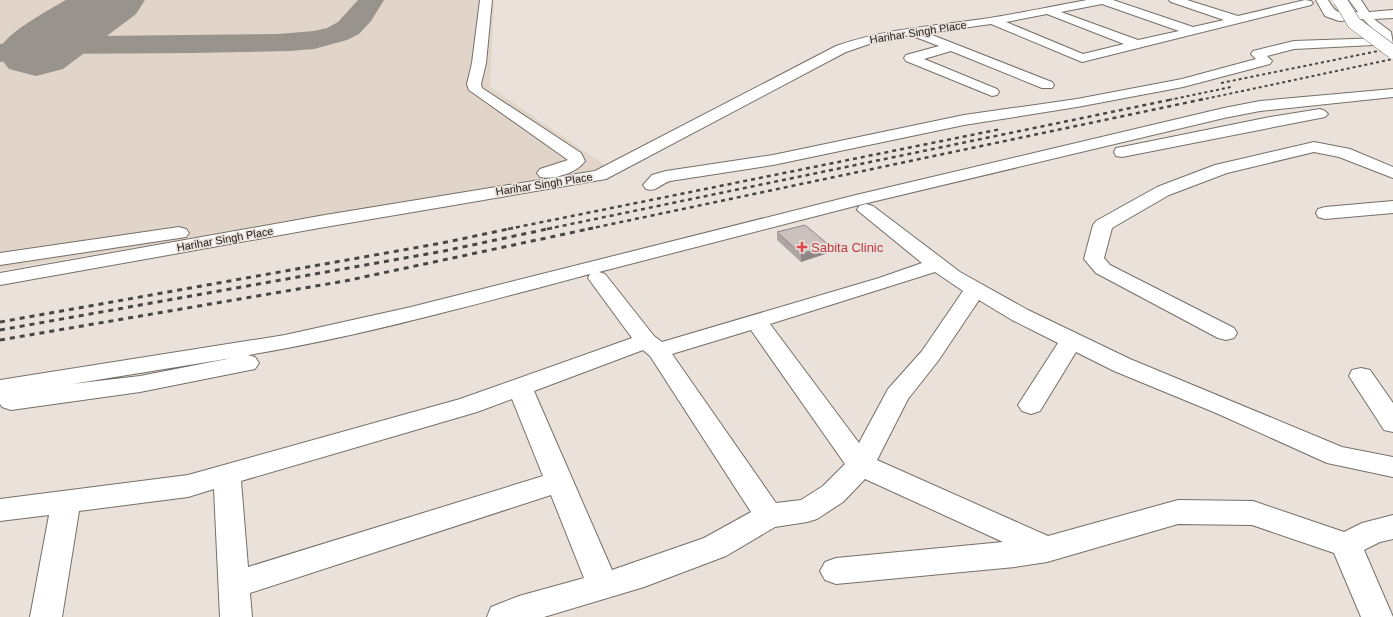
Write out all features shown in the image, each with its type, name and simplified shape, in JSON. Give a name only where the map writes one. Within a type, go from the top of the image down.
[{"type":"street","points":[[0,259],[323,210],[565,169],[573,165],[577,161],[575,157],[476,90],[474,84],[479,63],[486,0]]},
{"type":"street","points":[[1105,0],[1192,31]]},
{"type":"street","name":"Harihar Singh Place","points":[[0,279],[325,221],[600,175],[841,49],[880,36],[994,20],[1105,0]]},
{"type":"street","points":[[1176,0],[1238,20]]},
{"type":"street","points":[[1322,0],[1329,13],[1334,16],[1393,14]]},
{"type":"street","points":[[1340,0],[1354,23],[1393,52]]},
{"type":"street","points":[[652,185],[658,179],[666,176],[774,160],[964,120],[1076,103],[1183,83],[1265,61],[1258,54],[1294,45],[1390,41],[1391,39],[1387,30],[1366,16],[1355,0]]},
{"type":"street","points":[[1260,2],[1283,9]]},
{"type":"street","points":[[1008,5],[994,20],[1082,58],[1307,3]]},
{"type":"street","points":[[1048,10],[1138,44]]},
{"type":"street","points":[[913,31],[1047,85]]},
{"type":"street","points":[[952,47],[911,58],[992,92]]},
{"type":"street","points":[[0,388],[285,342],[411,314],[848,202],[1100,141],[1224,113],[1267,105],[1393,93]]},
{"type":"street","points":[[1119,152],[1270,122],[1393,102]]},
{"type":"street","points":[[0,403],[140,384],[325,347],[866,210],[1200,122],[1224,113]]},
{"type":"street","points":[[1226,333],[1103,269],[1094,259],[1103,225],[1163,191],[1222,169],[1314,147],[1344,153],[1391,172]]},
{"type":"street","points":[[1325,213],[1393,207]]},
{"type":"street","points":[[866,210],[938,264],[975,289],[1020,316],[1072,339],[1122,365],[1225,407],[1337,456],[1393,467]]},
{"type":"street","points":[[0,510],[188,486],[468,406],[520,387],[652,346],[756,321],[886,282],[938,264]]},
{"type":"street","points":[[598,278],[652,346],[769,516]]},
{"type":"street","points":[[502,617],[519,610],[633,578],[715,546],[769,516],[808,511],[833,494],[860,465],[897,394],[930,356],[975,289]]},
{"type":"street","points":[[756,321],[860,465],[1047,549]]},
{"type":"street","points":[[1031,405],[1072,339]]},
{"type":"street","points":[[1362,376],[1393,423]]},
{"type":"street","points":[[520,387],[603,586]]},
{"type":"street","points":[[227,475],[236,617]]},
{"type":"street","points":[[234,585],[560,482]]},
{"type":"street","points":[[46,617],[66,502]]},
{"type":"street","points":[[836,571],[1015,554],[1047,549],[1178,512],[1253,513],[1346,546],[1377,617]]},
{"type":"street","points":[[1346,546],[1373,532],[1393,527]]},
{"type":"shaded area","points":[[0,0],[494,0],[490,87],[609,168],[0,270]]},
{"type":"building","points":[[805,225],[829,245],[801,254],[777,232]]},
{"type":"taxiway","points":[[49,45],[278,43],[314,40],[326,38],[348,28],[361,15],[371,0]]},
{"type":"taxiway","points":[[0,53],[35,48],[82,34]]},
{"type":"runway","points":[[36,53],[112,0]]},
{"type":"railway","points":[[1221,83],[1393,48]]},
{"type":"railway","points":[[1200,100],[1393,59]]},
{"type":"railway","points":[[1169,100],[1231,87]]},
{"type":"railway","points":[[547,229],[1174,99]]},
{"type":"railway","points":[[588,229],[1204,99]]},
{"type":"railway","points":[[508,229],[1001,129]]},
{"type":"railway","points":[[0,322],[442,243],[513,228]]},
{"type":"railway","points":[[0,330],[444,251],[552,228]]},
{"type":"railway","points":[[0,340],[345,281],[593,228]]},
{"type":"place","name":"Sabita Clinic","points":[[802,247]]}]
